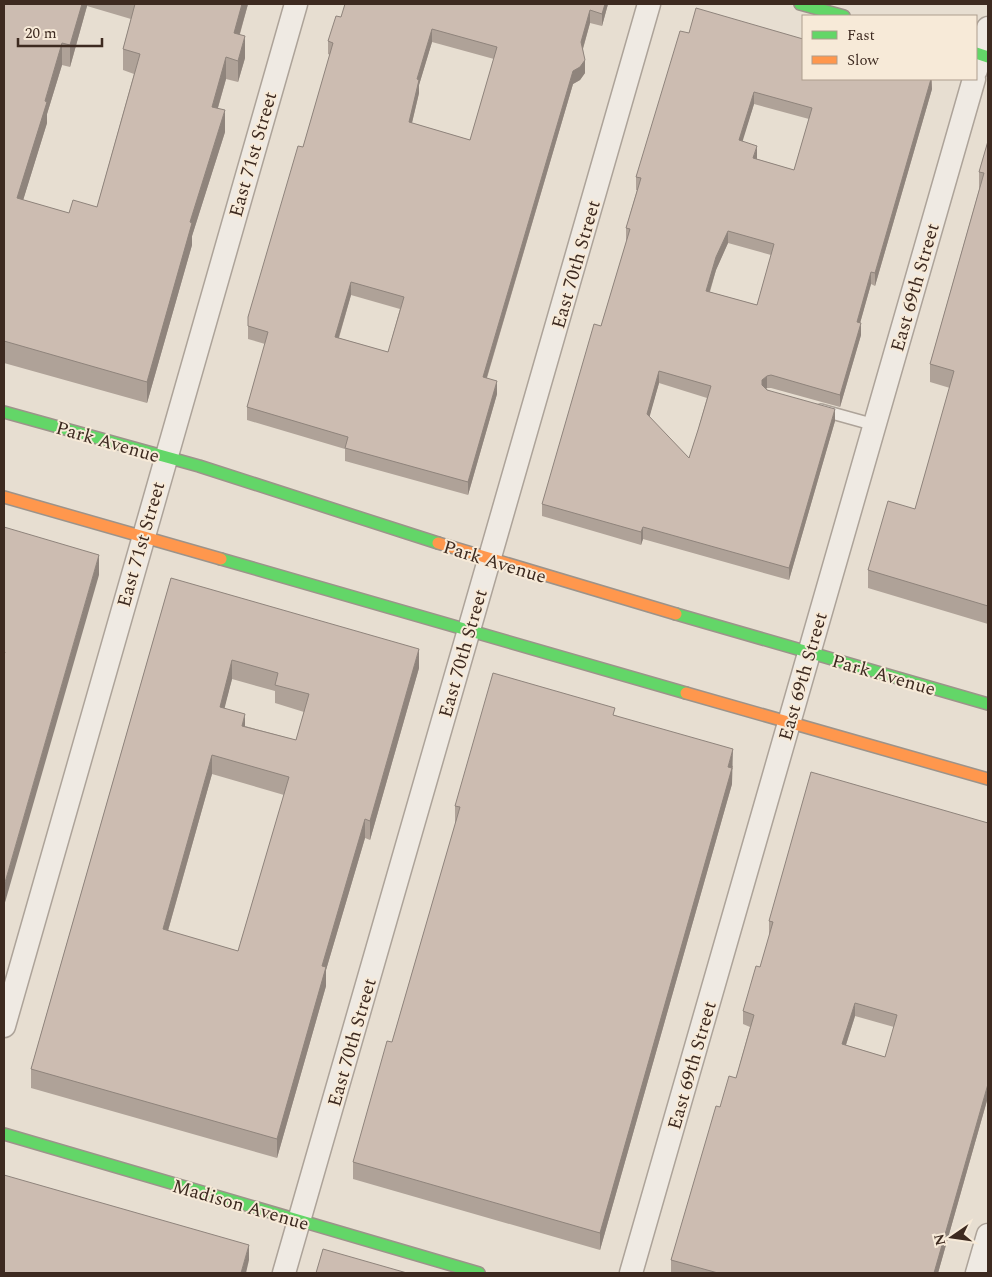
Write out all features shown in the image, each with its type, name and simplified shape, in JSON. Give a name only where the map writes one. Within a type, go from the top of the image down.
[{"type":"main road","points":[[800,4],[840,15]]},
{"type":"main road","name":"Park Avenue","points":[[4,412],[165,456],[490,560],[988,704]]},
{"type":"main road","points":[[4,497],[988,780]]},
{"type":"main road","name":"Madison Avenue","points":[[4,1134],[479,1273]]},
{"type":"street","name":"East 71st Street","points":[[4,1026],[142,536],[296,4]]},
{"type":"street","name":"East 70th Street","points":[[284,1273],[649,4]]},
{"type":"street","points":[[980,59],[988,28]]},
{"type":"street","name":"East 69th Street","points":[[631,1273],[974,80]]},
{"type":"street","points":[[977,1273],[988,1235]]},
{"type":"lane","points":[[812,407],[874,424]]},
{"type":"building","points":[[4,4],[82,4],[70,45],[62,43],[45,101],[47,102],[17,198],[69,213],[73,200],[97,207],[140,54],[123,49],[135,4],[242,4],[234,33],[245,36],[238,61],[226,57],[212,107],[225,110],[190,222],[192,223],[147,382],[4,341]]},
{"type":"building","points":[[345,4],[605,4],[602,14],[590,10],[581,42],[585,60],[580,67],[573,71],[483,377],[497,381],[468,482],[345,448],[348,437],[247,407],[268,332],[248,326],[248,317],[298,146],[303,147],[333,43],[328,41],[336,16],[341,17]],"holes":[[[432,29],[497,47],[470,140],[409,122],[419,80],[417,79]],[[351,282],[404,297],[388,352],[335,337]]]},
{"type":"building","points":[[696,8],[802,39],[802,80],[931,80],[875,273],[871,272],[857,322],[861,323],[840,395],[771,375],[762,380],[762,385],[767,390],[835,409],[789,568],[643,527],[641,532],[542,504],[594,324],[601,326],[630,229],[626,228],[641,178],[636,177],[680,31],[689,33]],"holes":[[[754,92],[812,108],[794,170],[753,158],[757,146],[739,140]],[[728,231],[774,244],[757,305],[706,291],[716,257]],[[659,371],[711,386],[689,458],[647,414]]]},
{"type":"building","points":[[988,141],[988,606],[868,570],[888,501],[915,509],[954,371],[930,364],[984,173],[979,172]]},
{"type":"building","points":[[4,527],[99,555],[4,886],[5,652]]},
{"type":"building","points":[[171,578],[419,649],[370,821],[365,819],[322,966],[326,967],[277,1139],[31,1069]],"holes":[[[232,660],[278,673],[275,685],[309,694],[296,740],[242,726],[245,714],[220,707]],[[212,755],[289,777],[238,951],[163,929]]]},
{"type":"building","points":[[493,673],[615,708],[613,715],[733,749],[728,767],[732,768],[600,1233],[353,1162],[387,1041],[392,1042],[460,807],[455,806]]},
{"type":"building","points":[[811,772],[988,823],[988,1084],[934,1273],[718,1273],[671,1260],[716,1106],[720,1107],[729,1076],[736,1078],[754,1015],[743,1011],[756,966],[760,967],[773,922],[769,921]],"holes":[[[855,1003],[897,1015],[885,1057],[842,1044]]]},
{"type":"building","points":[[4,1175],[249,1245],[241,1273],[4,1273]]},
{"type":"building","points":[[323,1249],[407,1273],[316,1273]]},
{"type":"traffic: fast","points":[[800,4],[840,15]]},
{"type":"traffic: fast","points":[[977,53],[988,57]]},
{"type":"traffic: fast","points":[[4,412],[199,466],[438,543]]},
{"type":"traffic: fast","points":[[221,559],[686,693]]},
{"type":"traffic: fast","points":[[676,614],[988,704]]},
{"type":"traffic: fast","points":[[4,1134],[479,1273]]},
{"type":"traffic: slow","points":[[4,497],[221,559]]},
{"type":"traffic: slow","points":[[438,543],[676,614]]},
{"type":"traffic: slow","points":[[686,693],[988,779]]}]
